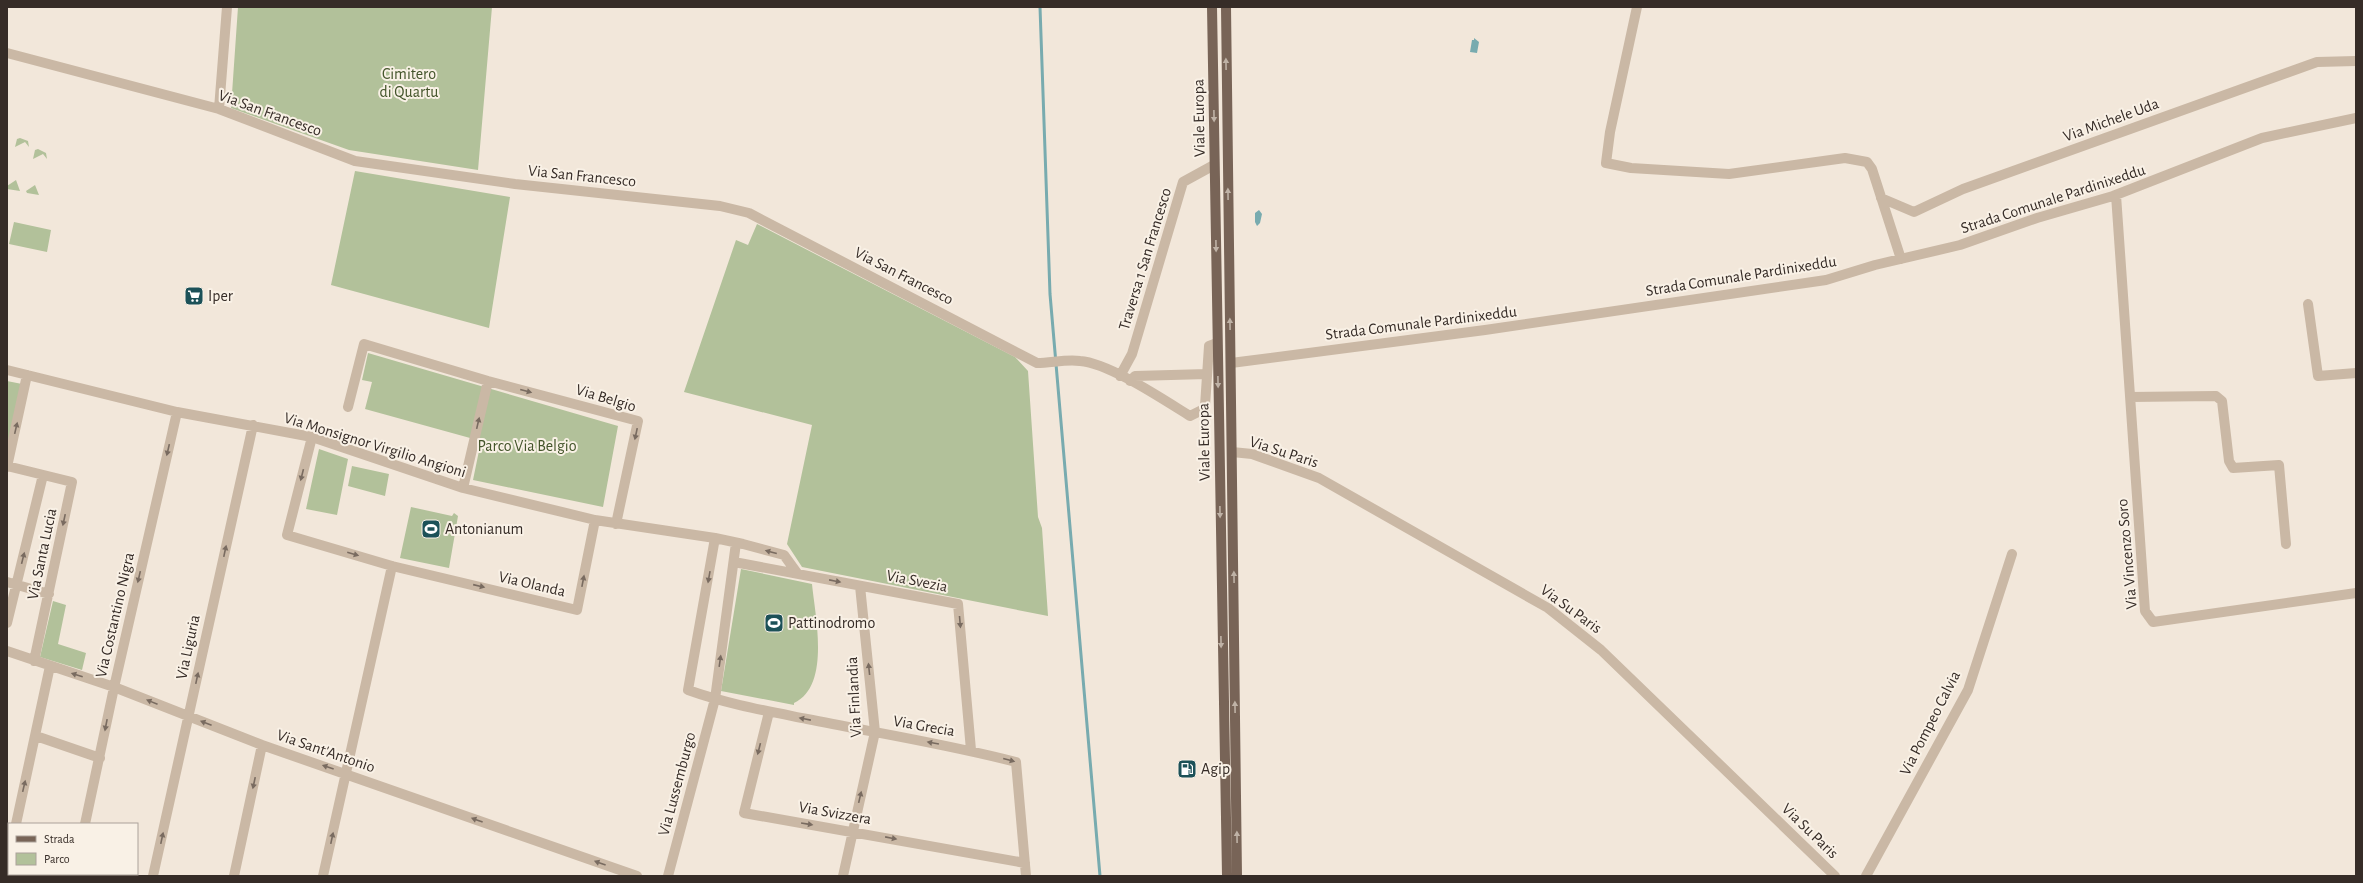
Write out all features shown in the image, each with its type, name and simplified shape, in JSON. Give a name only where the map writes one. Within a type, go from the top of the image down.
[{"type":"main road","name":"Viale Europa","points":[[1212,7],[1227,876]]},
{"type":"main road","name":"Viale Europa","points":[[1226,7],[1238,876]]},
{"type":"street","points":[[219,109],[228,7]]},
{"type":"street","points":[[1637,7],[1610,132],[1606,163],[1631,168],[1729,174],[1845,158],[1867,162],[1872,169],[1901,259]]},
{"type":"street","name":"Via San Francesco","points":[[7,52],[219,109],[355,162],[515,184],[720,206],[749,213],[1037,363],[1068,360],[1081,361],[1130,381],[1190,416],[1202,410],[1205,406],[1209,346],[1217,343]]},
{"type":"street","name":"Via Michele Uda","points":[[1881,198],[1914,212],[1963,189],[2317,62],[2356,61]]},
{"type":"street","name":"Strada Comunale Pardinixeddu","points":[[1231,363],[1485,330],[1826,280],[1901,259],[1960,245],[2037,218],[2116,195],[2262,138],[2356,118]]},
{"type":"street","name":"Traversa 1 San Francesco","points":[[1120,376],[1132,354],[1183,182],[1214,165]]},
{"type":"street","name":"Via Vincenzo Soro","points":[[2116,195],[2145,611],[2153,622],[2356,593]]},
{"type":"street","points":[[2308,304],[2318,376],[2356,373]]},
{"type":"street","name":"Via Belgio","points":[[348,407],[364,344],[638,421],[616,524]]},
{"type":"street","name":"Via Monsignor Virgilio Angioni","points":[[7,370],[176,412],[312,437],[463,488],[595,520],[715,538],[736,543]]},
{"type":"street","points":[[1130,381],[1135,376],[1206,374]]},
{"type":"street","points":[[7,466],[27,375]]},
{"type":"street","points":[[463,488],[488,380]]},
{"type":"street","points":[[2130,398],[2216,396],[2222,401],[2229,461],[2232,468],[2238,469],[2279,465],[2286,544]]},
{"type":"street","name":"Via Costantino Nigra","points":[[85,823],[114,687],[176,412]]},
{"type":"street","name":"Via Liguria","points":[[153,876],[253,425]]},
{"type":"street","name":"Via Olanda","points":[[312,437],[287,535],[392,566],[577,610],[595,520]]},
{"type":"street","name":"Via Su Paris","points":[[1232,452],[1252,454],[1319,478],[1548,608],[1601,650],[1835,876]]},
{"type":"street","name":"Via Santa Lucia","points":[[7,466],[72,482],[34,661]]},
{"type":"street","name":"Via Santa Lucia","points":[[7,622],[12,583],[43,474]]},
{"type":"street","points":[[715,538],[688,690],[715,699]]},
{"type":"street","points":[[736,543],[784,555],[797,573]]},
{"type":"street","name":"Via Lussemburgo","points":[[668,876],[715,699],[736,543]]},
{"type":"street","name":"Via Pompeo Calvia","points":[[1866,876],[1968,690],[2012,554]]},
{"type":"street","name":"Via Svezia","points":[[734,562],[958,604],[971,750]]},
{"type":"street","points":[[323,876],[392,566]]},
{"type":"street","points":[[12,583],[49,594]]},
{"type":"street","name":"Via Finlandia","points":[[843,876],[875,732],[860,586]]},
{"type":"street","name":"Via Sant'Antonio","points":[[7,651],[114,687],[262,745],[346,773],[637,876]]},
{"type":"street","points":[[16,823],[50,666]]},
{"type":"street","name":"Via Grecia","points":[[715,699],[769,712],[971,750],[1016,762],[1026,876]]},
{"type":"street","name":"Via Svizzera","points":[[769,712],[744,813],[853,831],[1025,863]]},
{"type":"street","points":[[36,736],[100,758]]},
{"type":"street","points":[[234,876],[262,745]]},
{"type":"green space","name":"Cimitero di Quartu","points":[[238,7],[492,7],[478,170],[349,150],[231,108]]},
{"type":"green space","points":[[20,138],[28,141],[29,147],[25,142],[15,147],[17,139]]},
{"type":"green space","points":[[38,149],[46,153],[47,159],[43,154],[33,159],[35,150]]},
{"type":"green space","points":[[355,171],[510,197],[489,328],[331,285]]},
{"type":"green space","points":[[16,180],[20,191],[7,189],[7,186]]},
{"type":"green space","points":[[35,185],[39,195],[27,193],[26,191]]},
{"type":"green space","points":[[14,222],[51,230],[47,252],[9,244]]},
{"type":"green space","points":[[757,224],[1015,357],[1028,371],[1038,517],[1042,528],[1048,616],[802,567],[787,544],[812,425],[684,392],[736,240],[748,245]]},
{"type":"green space","name":"Parco Via Belgio","points":[[368,353],[618,426],[603,507],[473,480],[481,441],[365,409],[372,382],[362,380]]},
{"type":"green space","points":[[7,381],[22,384],[7,450]]},
{"type":"green space","points":[[319,449],[348,459],[337,515],[306,509]]},
{"type":"green space","points":[[352,466],[389,474],[385,496],[348,486]]},
{"type":"green space","name":"Antonianum","points":[[411,507],[452,516],[454,513],[458,516],[449,568],[400,558]]},
{"type":"green space","name":"Pattinodromo","points":[[741,569],[812,584],[817,631],[817,666],[813,682],[806,694],[794,703],[794,705],[721,691]]},
{"type":"green space","points":[[53,601],[66,605],[58,644],[86,653],[82,670],[40,657]]},
{"type":"water","points":[[1474,38],[1479,42],[1477,53],[1470,52],[1472,40],[1474,40]]},
{"type":"water","points":[[1259,210],[1262,214],[1260,223],[1257,226],[1255,222],[1255,213]]},
{"type":"waterway","points":[[1040,7],[1050,294],[1100,876]]},
{"type":"place","name":"Iper","points":[[194,296]]},
{"type":"place","name":"Antonianum","points":[[431,529]]},
{"type":"place","name":"Pattinodromo","points":[[774,623]]},
{"type":"place","name":"Agip","points":[[1187,769]]}]
